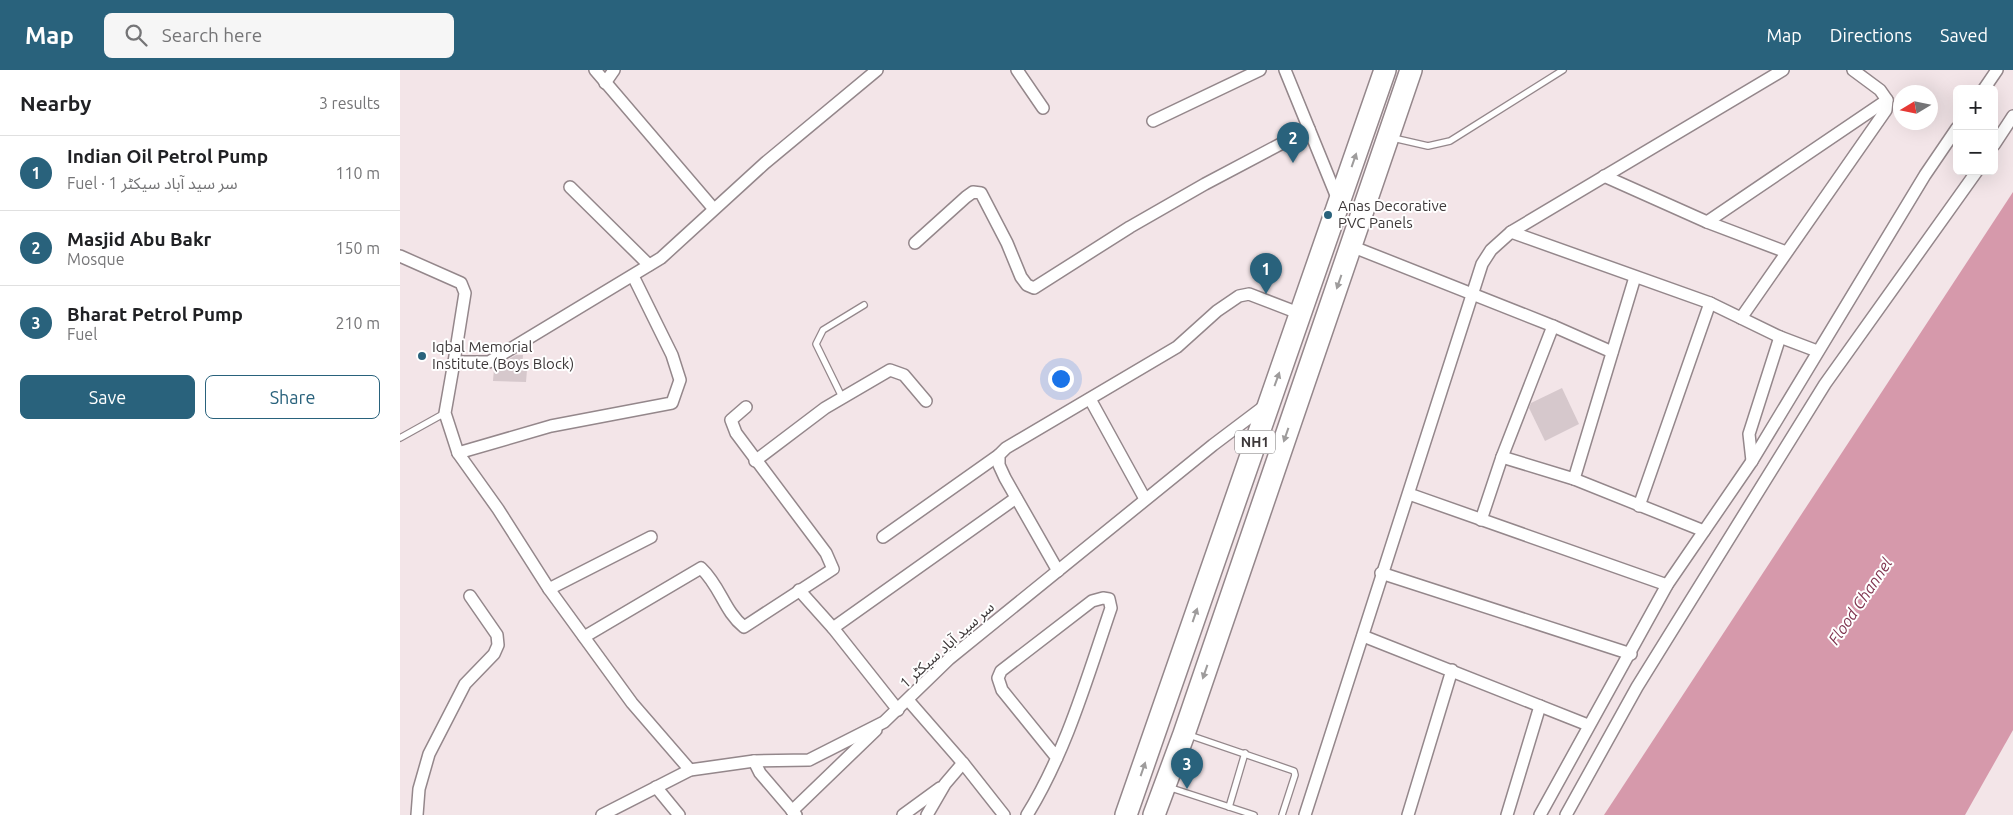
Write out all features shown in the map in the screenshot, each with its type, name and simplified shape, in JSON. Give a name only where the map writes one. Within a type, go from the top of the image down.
[{"type":"highway","name":"NH1","points":[[1126,815],[1385,70]]},
{"type":"highway","name":"NH1","points":[[1154,815],[1184,734],[1411,70]]},
{"type":"street","points":[[595,70],[714,208]]},
{"type":"street","points":[[605,83],[614,70]]},
{"type":"street","points":[[454,362],[489,362],[661,258],[714,208],[877,70]]},
{"type":"street","points":[[1017,70],[1043,108]]},
{"type":"street","points":[[1153,121],[1260,70]]},
{"type":"street","points":[[1285,70],[1339,203]]},
{"type":"street","points":[[1305,815],[1363,636],[1381,573],[1409,494],[1482,264],[1491,250],[1511,232],[1783,70]]},
{"type":"street","points":[[1741,318],[1886,110],[1887,100],[1880,90],[1853,70]]},
{"type":"street","points":[[1987,85],[1997,70]]},
{"type":"street","points":[[1707,222],[1887,100]]},
{"type":"street","points":[[1998,139],[2013,116]]},
{"type":"street","points":[[915,243],[966,196],[973,192],[980,193],[1007,242],[1021,277],[1026,285],[1034,288],[1138,222],[1309,128]]},
{"type":"street","points":[[1540,815],[1588,725],[1631,654],[1667,585],[1752,461],[1925,175],[1956,130]]},
{"type":"street","points":[[1566,815],[1637,687],[1825,384],[1974,175]]},
{"type":"street","points":[[1604,176],[1707,222],[1786,252]]},
{"type":"street","points":[[570,187],[650,265]]},
{"type":"street","points":[[1511,232],[1710,303],[1780,337],[1817,352]]},
{"type":"street","points":[[1352,246],[1553,326],[1612,352]]},
{"type":"street","points":[[400,256],[461,283],[465,293],[445,413],[458,453],[498,509],[549,589],[632,703],[690,770]]},
{"type":"street","points":[[458,453],[551,426],[672,404],[680,380],[672,355],[633,276]]},
{"type":"street","points":[[1574,479],[1635,277]]},
{"type":"street","points":[[884,537],[999,455],[1006,448],[1177,347],[1217,311],[1239,296],[1249,294],[1301,314]]},
{"type":"street","points":[[1640,506],[1710,303]]},
{"type":"street","points":[[1481,520],[1502,457],[1553,326]]},
{"type":"street","points":[[1752,461],[1749,434],[1780,337]]},
{"type":"street","points":[[755,461],[842,397],[890,370],[904,375],[926,401]]},
{"type":"street","points":[[1090,398],[1146,500]]},
{"type":"street","name":"سر سید آباد سیکٹر 1","points":[[602,815],[690,770],[754,761],[809,760],[884,722],[949,660],[1213,444],[1268,404]]},
{"type":"street","points":[[584,637],[701,568],[713,579],[735,620],[744,627],[833,569],[826,553],[755,461],[732,424],[731,420],[746,407]]},
{"type":"street","points":[[999,455],[999,465],[1058,571]]},
{"type":"street","points":[[1502,457],[1574,479],[1704,532]]},
{"type":"street","points":[[1409,494],[1667,585]]},
{"type":"street","points":[[833,628],[1016,498]]},
{"type":"street","points":[[549,589],[651,536]]},
{"type":"street","points":[[1381,573],[1631,654]]},
{"type":"street","points":[[799,590],[833,628],[898,710]]},
{"type":"street","points":[[417,815],[416,807],[419,789],[430,754],[465,684],[494,654],[498,645],[497,635],[470,596]]},
{"type":"street","points":[[1027,815],[1042,790],[1056,758],[1111,608],[1109,600],[1103,598],[1092,601],[1001,671],[998,678],[1002,690],[1056,758]]},
{"type":"street","points":[[1363,636],[1588,725]]},
{"type":"street","points":[[1408,815],[1452,670]]},
{"type":"street","points":[[908,700],[963,763],[1004,815]]},
{"type":"street","points":[[1507,815],[1540,706]]},
{"type":"street","points":[[754,761],[760,773],[794,813],[884,722]]},
{"type":"street","points":[[926,815],[945,784],[963,763]]},
{"type":"street","points":[[903,815],[945,784]]},
{"type":"street","points":[[656,786],[680,815]]},
{"type":"lane","points":[[1388,137],[1428,146],[1450,141],[1563,70]]},
{"type":"lane","points":[[842,397],[816,344],[823,330],[864,304]]},
{"type":"lane","points":[[400,438],[445,413]]},
{"type":"lane","points":[[1184,734],[1294,771],[1295,775],[1282,815]]},
{"type":"lane","points":[[1229,807],[1245,753]]},
{"type":"lane","points":[[1165,786],[1254,815]]},
{"type":"water","name":"Flood Channel","points":[[2013,192],[2013,730],[1965,815],[1604,815]]},
{"type":"building","points":[[516,355],[523,355],[522,370],[527,370],[526,382],[493,381],[494,368]]},
{"type":"building","points":[[1562,388],[1579,424],[1545,441],[1529,408],[1531,403]]},
{"type":"place","name":"Masjid Abu Bakr","points":[[1293,163]]},
{"type":"place","name":"Anas Decorative PVC Panels","points":[[1328,215]]},
{"type":"place","name":"Indian Oil Petrol Pump","points":[[1266,294]]},
{"type":"place","name":"Iqbal Memorial Institute (Boys Block)","points":[[422,356]]},
{"type":"place","name":"Bharat Petrol Pump","points":[[1187,789]]}]
